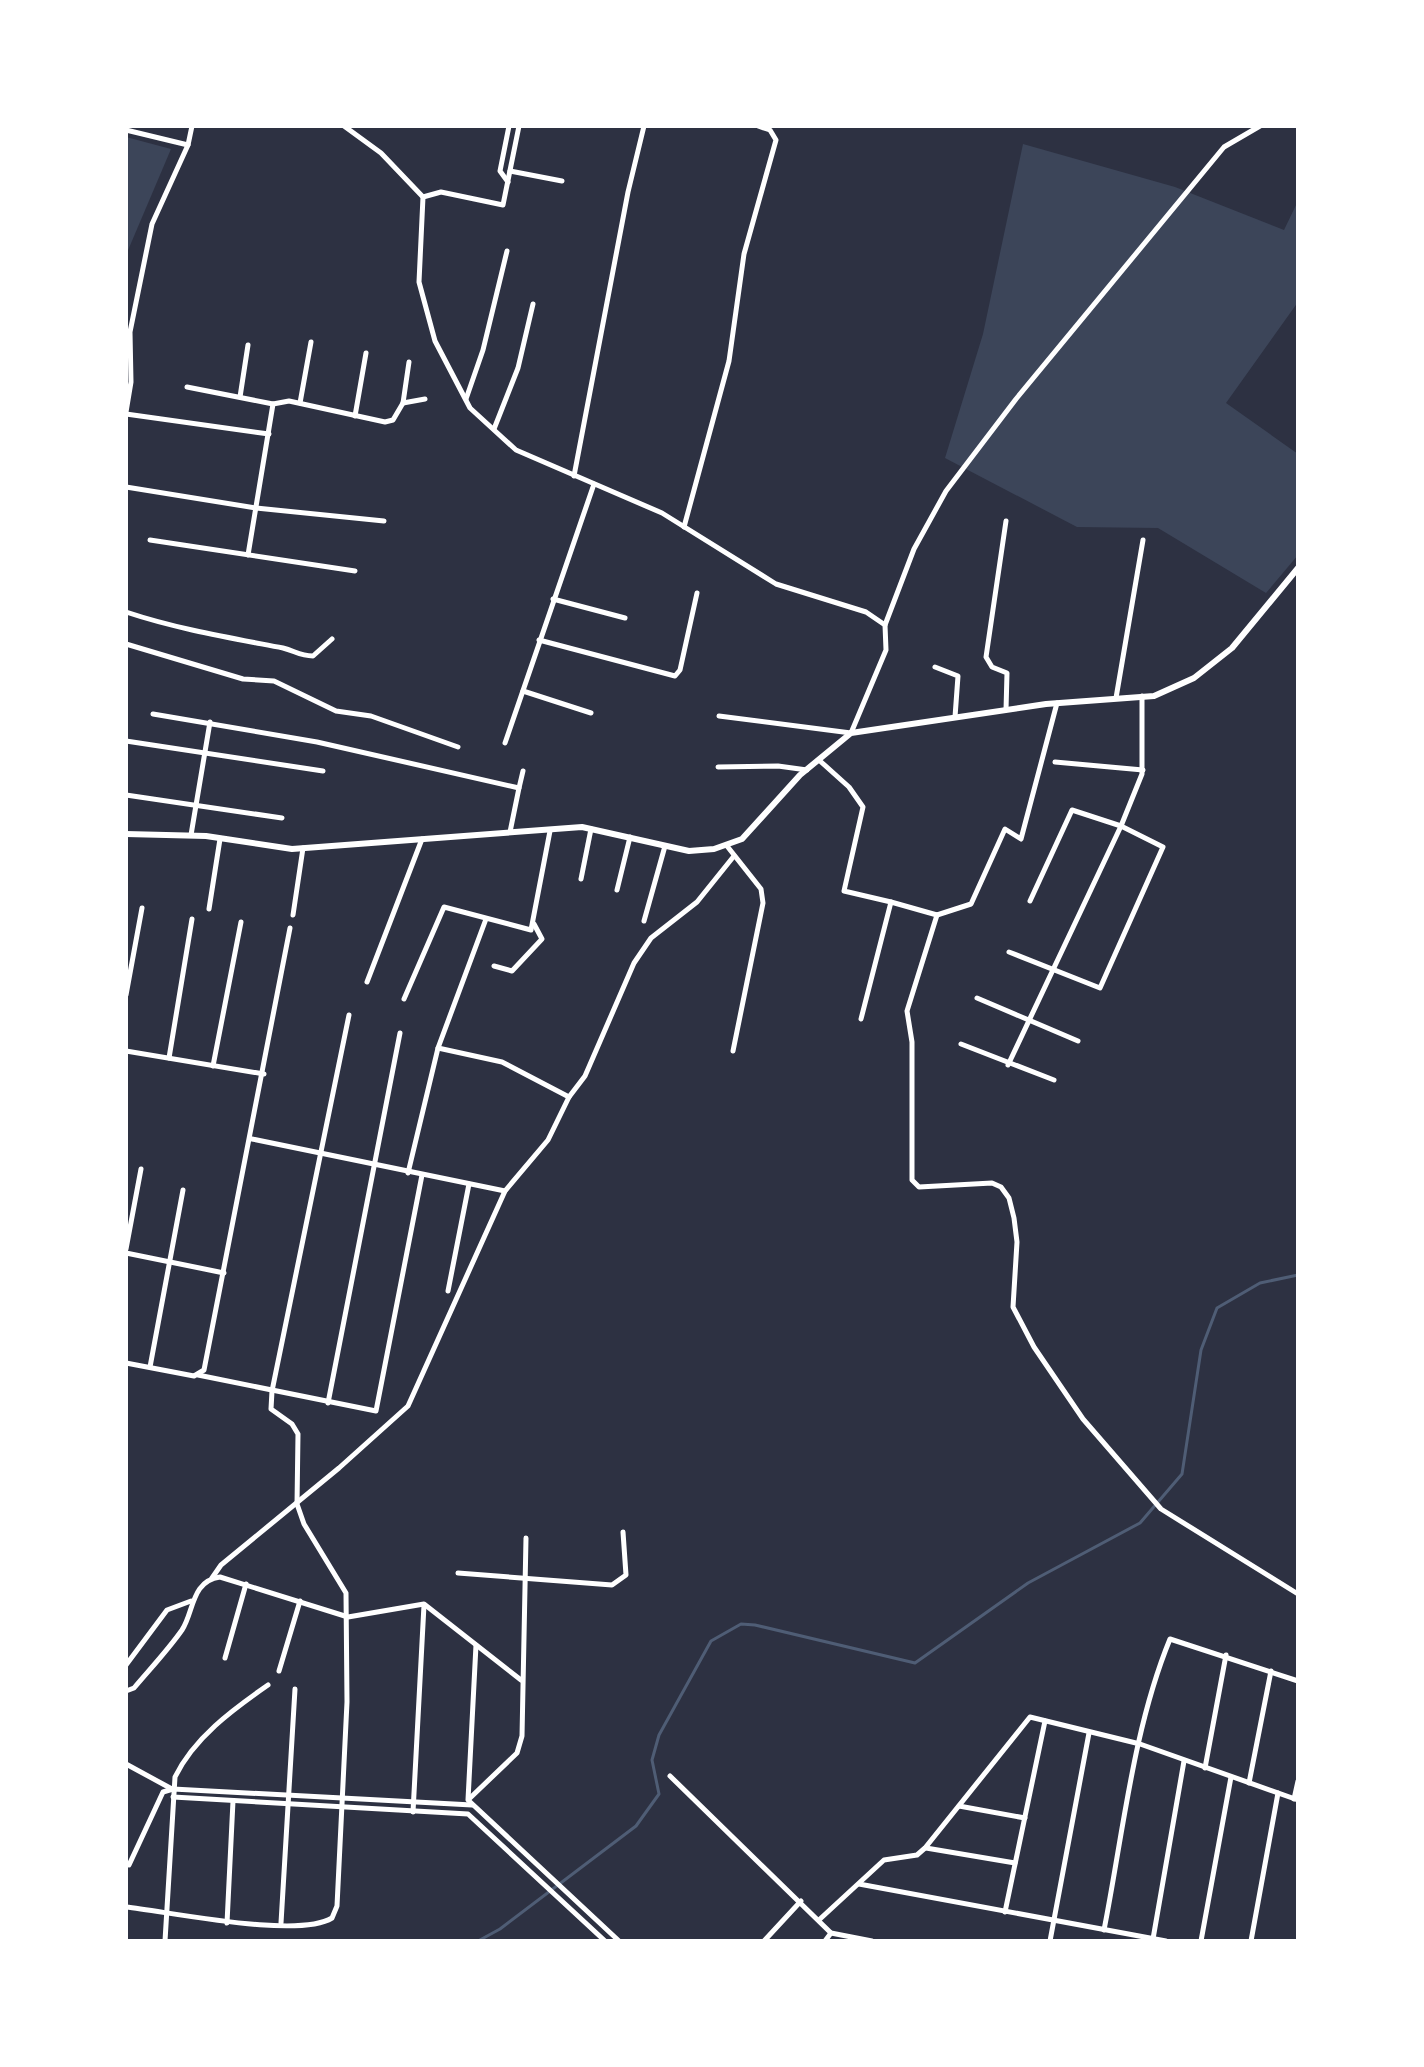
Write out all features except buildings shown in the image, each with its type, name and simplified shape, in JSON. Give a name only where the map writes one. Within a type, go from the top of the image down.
[{"type":"street","points":[[192,126],[188,145],[152,224],[130,332],[131,382],[126,413],[269,434]]},
{"type":"street","points":[[344,126],[381,153],[423,197],[419,282],[435,341],[466,400],[516,450],[662,513],[776,584],[866,612],[885,625]]},
{"type":"street","points":[[508,182],[500,171],[509,126]]},
{"type":"street","points":[[423,197],[441,192],[503,205],[519,126]]},
{"type":"street","points":[[574,476],[644,126]]},
{"type":"street","points":[[684,527],[729,361],[744,254],[776,140],[770,130],[758,126]]},
{"type":"street","points":[[126,834],[191,835],[260,846],[303,848],[591,828],[689,851],[727,846],[742,839],[808,770],[851,733],[886,650],[885,625],[914,549],[955,479],[1016,399],[1224,147],[1260,126]]},
{"type":"street","points":[[126,130],[188,145]]},
{"type":"street","points":[[510,171],[562,181]]},
{"type":"street","points":[[466,400],[483,350],[507,251]]},
{"type":"street","points":[[494,429],[518,368],[533,304]]},
{"type":"street","points":[[300,403],[311,342]]},
{"type":"street","points":[[240,397],[248,345]]},
{"type":"street","points":[[355,416],[366,353]]},
{"type":"street","points":[[187,387],[273,404],[279,401],[300,403],[385,422],[399,414],[409,362]]},
{"type":"street","points":[[403,403],[425,399]]},
{"type":"street","points":[[248,555],[273,404]]},
{"type":"street","points":[[505,743],[594,484]]},
{"type":"street","points":[[126,487],[256,508],[384,521]]},
{"type":"street","points":[[1006,521],[986,657],[992,667],[1007,673],[1006,710]]},
{"type":"street","points":[[150,540],[355,571]]},
{"type":"street","points":[[1116,698],[1143,540]]},
{"type":"street","points":[[719,716],[851,733],[1057,703],[1154,696],[1194,678],[1232,648],[1298,568]]},
{"type":"street","points":[[539,640],[675,676],[680,670],[697,593]]},
{"type":"street","points":[[553,599],[625,618]]},
{"type":"street","points":[[126,612],[223,637],[288,649],[300,656],[313,656],[332,639]]},
{"type":"street","points":[[126,644],[243,679],[274,681],[336,711],[371,716],[458,747]]},
{"type":"street","points":[[935,667],[958,676],[955,717]]},
{"type":"street","points":[[523,691],[591,713]]},
{"type":"street","points":[[1008,1065],[1121,826],[1143,770],[1142,695]]},
{"type":"street","points":[[820,761],[849,787],[863,807],[844,891],[937,915],[971,904],[1005,829],[1021,839],[1057,703]]},
{"type":"street","points":[[153,714],[210,722],[519,788]]},
{"type":"street","points":[[191,835],[210,722]]},
{"type":"street","points":[[126,741],[323,771]]},
{"type":"street","points":[[1055,762],[1143,770]]},
{"type":"street","points":[[718,767],[778,766],[808,770]]},
{"type":"street","points":[[510,832],[523,771]]},
{"type":"street","points":[[126,795],[282,818]]},
{"type":"street","points":[[1009,952],[1100,988],[1107,979],[1163,847],[1121,826],[1072,810],[1030,901]]},
{"type":"street","points":[[581,879],[591,828]]},
{"type":"street","points":[[404,999],[441,910],[448,907],[531,930],[550,831]]},
{"type":"street","points":[[617,890],[630,836]]},
{"type":"street","points":[[209,909],[220,839]]},
{"type":"street","points":[[367,982],[422,839]]},
{"type":"street","points":[[644,921],[665,845]]},
{"type":"street","points":[[727,846],[761,889],[763,903],[733,1051]]},
{"type":"street","points":[[293,915],[303,848]]},
{"type":"street","points":[[126,1665],[167,1610],[191,1601],[221,1565],[297,1504],[408,1406],[505,1191],[548,1140],[569,1097],[585,1076],[634,963],[651,938],[697,902],[734,856]]},
{"type":"street","points":[[861,1019],[891,902]]},
{"type":"street","points":[[126,995],[142,908]]},
{"type":"street","points":[[937,915],[907,1011],[912,1042],[912,1180],[919,1187],[930,1189],[992,1183],[1001,1187],[1009,1198],[1017,1242],[1013,1307],[1034,1347],[1083,1419],[1161,1509],[1298,1594]]},
{"type":"street","points":[[169,1058],[192,919]]},
{"type":"street","points":[[408,1173],[438,1048],[486,919]]},
{"type":"street","points":[[213,1066],[241,922]]},
{"type":"street","points":[[494,966],[512,971],[542,939],[534,924]]},
{"type":"street","points":[[198,1375],[204,1370],[252,1139],[290,928]]},
{"type":"street","points":[[977,998],[1078,1041]]},
{"type":"street","points":[[126,1907],[227,1923],[313,1926],[332,1918],[337,1906],[343,1809],[346,1593],[304,1524],[297,1504],[298,1434],[292,1424],[271,1409],[272,1391],[349,1015]]},
{"type":"street","points":[[328,1403],[400,1033]]},
{"type":"street","points":[[961,1044],[1008,1065],[1054,1080]]},
{"type":"street","points":[[438,1048],[502,1062],[569,1097]]},
{"type":"street","points":[[126,1051],[264,1074]]},
{"type":"street","points":[[252,1139],[505,1191]]},
{"type":"street","points":[[141,1169],[126,1251],[224,1273]]},
{"type":"street","points":[[126,1363],[376,1411],[422,1175]]},
{"type":"street","points":[[448,1291],[469,1184]]},
{"type":"street","points":[[150,1367],[183,1190]]},
{"type":"street","points":[[458,1573],[618,1583],[626,1575],[623,1532]]},
{"type":"street","points":[[468,1803],[517,1753],[522,1736],[526,1538]]},
{"type":"street","points":[[212,1578],[246,1584],[348,1617],[424,1604],[521,1680]]},
{"type":"street","points":[[225,1658],[246,1584]]},
{"type":"street","points":[[126,1691],[134,1688],[185,1627],[191,1601]]},
{"type":"street","points":[[279,1671],[300,1601]]},
{"type":"street","points":[[413,1812],[424,1604]]},
{"type":"street","points":[[1104,1930],[1156,1673],[1170,1639],[1298,1681]]},
{"type":"street","points":[[468,1814],[476,1645]]},
{"type":"street","points":[[1205,1768],[1226,1655]]},
{"type":"street","points":[[1249,1783],[1271,1671]]},
{"type":"street","points":[[165,1941],[173,1793],[184,1758],[201,1738],[268,1685]]},
{"type":"street","points":[[281,1923],[291,1806],[295,1689]]},
{"type":"street","points":[[820,1919],[884,1860],[917,1855],[925,1848],[1030,1717],[1140,1744],[1296,1800],[1298,1781]]},
{"type":"street","points":[[1005,1912],[1045,1721]]},
{"type":"street","points":[[1050,1941],[1089,1733]]},
{"type":"street","points":[[1153,1939],[1184,1761]]},
{"type":"street","points":[[126,1764],[173,1793],[468,1803],[619,1941]]},
{"type":"street","points":[[670,1776],[831,1933],[872,1941]]},
{"type":"street","points":[[1201,1941],[1231,1777]]},
{"type":"street","points":[[129,1865],[150,1813],[163,1792],[291,1806],[468,1814],[605,1941]]},
{"type":"street","points":[[1251,1941],[1278,1793]]},
{"type":"street","points":[[227,1923],[233,1801]]},
{"type":"street","points":[[958,1806],[1025,1818]]},
{"type":"street","points":[[925,1848],[1015,1863]]},
{"type":"street","points":[[548,1889],[554,1882]]},
{"type":"street","points":[[858,1884],[1166,1941]]},
{"type":"street","points":[[764,1941],[801,1901]]},
{"type":"street","points":[[593,1930],[599,1923]]},
{"type":"street","points":[[825,1941],[831,1933]]},
{"type":"shaded area","points":[[126,137],[171,149],[126,255]]},
{"type":"shaded area","points":[[1023,144],[1175,187],[1284,230],[1298,201],[1298,302],[1226,403],[1298,454],[1298,555],[1266,593],[1158,528],[1077,527],[945,458],[983,334]]},
{"type":"waterway","points":[[478,1941],[500,1929],[636,1826],[659,1794],[652,1760],[659,1735],[711,1641],[741,1624],[755,1625],[915,1663],[1028,1583],[1140,1523],[1182,1474],[1201,1350],[1217,1308],[1260,1283],[1298,1275]]}]
